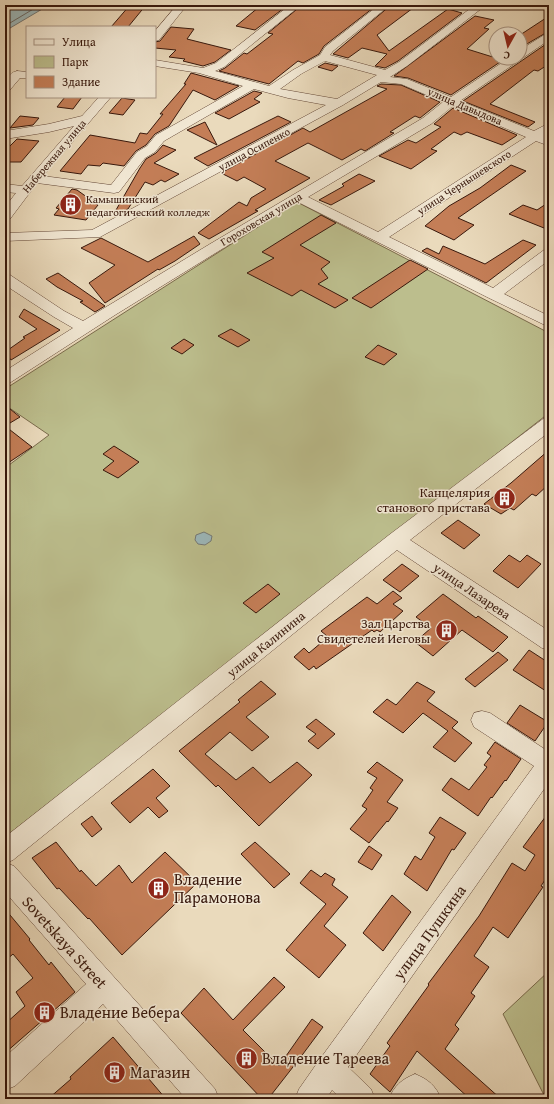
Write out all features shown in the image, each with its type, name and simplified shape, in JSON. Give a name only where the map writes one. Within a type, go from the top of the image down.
[{"type":"street","points":[[156,37],[182,5]]},
{"type":"street","points":[[205,71],[220,65],[296,5]]},
{"type":"street","points":[[271,90],[297,72],[324,57],[329,49],[385,5]]},
{"type":"street","name":"улица Осипенко","points":[[5,237],[95,234],[339,103],[383,77],[482,5]]},
{"type":"street","points":[[540,5],[549,7]]},
{"type":"street","points":[[528,49],[549,35]]},
{"type":"street","name":"улица Давыдова","points":[[324,57],[383,77],[403,81],[549,142]]},
{"type":"street","points":[[156,63],[205,71],[251,86],[312,101],[339,103]]},
{"type":"street","name":"Гороховская улица","points":[[5,378],[83,327],[427,121],[442,108],[504,66]]},
{"type":"street","points":[[5,89],[17,74],[26,75]]},
{"type":"street","points":[[34,179],[114,189],[141,155],[151,150],[160,138],[251,86]]},
{"type":"street","name":"Набережная улица","points":[[5,216],[34,179],[104,98]]},
{"type":"street","points":[[5,136],[49,128],[86,119]]},
{"type":"street","name":"улица Чернышевского","points":[[379,237],[549,127]]},
{"type":"street","points":[[5,188],[25,190]]},
{"type":"street","points":[[298,197],[549,322]]},
{"type":"street","points":[[494,295],[549,253]]},
{"type":"street","points":[[5,278],[59,314],[83,327]]},
{"type":"street","name":"улица Калинина","points":[[5,852],[396,540],[549,423]]},
{"type":"street","name":"улица Лазарева","points":[[396,540],[549,642]]},
{"type":"street","points":[[482,720],[549,764]]},
{"type":"street","name":"улица Пушкина","points":[[309,1099],[549,764]]},
{"type":"street","name":"Sovetskaya Street","points":[[5,874],[205,1099]]},
{"type":"street","points":[[5,1076],[104,985]]},
{"type":"street","points":[[330,1070],[361,1099]]},
{"type":"street","points":[[403,1099],[415,1088],[427,1099]]},
{"type":"green space","points":[[297,202],[549,333],[549,413],[5,837],[5,468],[49,435],[5,405],[5,389]]},
{"type":"green space","points":[[549,971],[549,1099],[546,1099],[503,1014]]},
{"type":"water","points":[[5,5],[49,5],[5,31]]},
{"type":"water","points":[[204,532],[212,536],[211,541],[205,545],[198,544],[195,540],[196,535]]},
{"type":"building","points":[[130,5],[146,5],[129,26],[112,26]]},
{"type":"building","points":[[267,5],[288,5],[255,30],[236,26],[259,7],[263,8]]},
{"type":"building","points":[[302,5],[356,5],[367,8],[368,5],[377,5],[324,46],[319,54],[303,63],[298,61],[269,84],[219,71],[244,53],[247,54],[273,34],[268,33]]},
{"type":"building","points":[[391,5],[417,5],[377,35],[389,51],[448,9],[462,13],[398,61],[385,68],[375,66],[387,54],[362,48],[348,58],[333,54]]},
{"type":"building","points":[[475,16],[494,20],[484,28],[488,30],[467,49],[488,56],[488,66],[494,66],[451,95],[408,78],[394,76]]},
{"type":"building","points":[[549,16],[549,31],[528,43],[528,30]]},
{"type":"building","points":[[171,27],[194,29],[187,39],[231,50],[215,62],[203,66],[183,61],[185,59],[169,57],[176,50],[156,48],[156,42],[160,41]]},
{"type":"building","points":[[549,42],[549,64],[538,71],[534,70],[490,104],[535,122],[528,127],[463,101],[514,66],[528,66],[528,56]]},
{"type":"building","points":[[325,63],[338,66],[332,71],[318,67]]},
{"type":"building","points":[[191,73],[239,86],[215,100],[193,90],[169,126],[155,134],[146,145],[136,151],[124,166],[103,163],[100,166],[88,165],[81,174],[60,171],[90,135],[135,143],[140,133],[147,134],[163,114],[160,114],[186,84],[184,84]]},
{"type":"building","points":[[381,84],[401,85],[440,102],[420,118],[415,116],[390,132],[394,133],[365,151],[361,149],[342,160],[308,143],[275,161],[310,178],[255,210],[258,211],[209,239],[198,233],[239,202],[247,206],[251,198],[266,189],[244,177],[237,181],[221,173],[303,128],[310,132],[387,89],[377,86]]},
{"type":"building","points":[[254,91],[262,93],[254,99],[260,102],[229,119],[215,113]]},
{"type":"building","points":[[64,98],[81,98],[73,109],[57,107]]},
{"type":"building","points":[[122,98],[135,100],[123,115],[109,113]]},
{"type":"building","points":[[453,108],[517,135],[502,145],[467,132],[461,135],[454,132],[431,149],[437,151],[411,169],[379,156],[408,140],[416,143],[441,127],[434,124]]},
{"type":"building","points":[[20,116],[39,118],[33,125],[10,128]]},
{"type":"building","points":[[278,116],[291,122],[208,166],[194,158]]},
{"type":"building","points":[[205,122],[217,145],[187,130]]},
{"type":"building","points":[[17,139],[39,141],[21,162],[5,162],[6,150]]},
{"type":"building","points":[[163,145],[176,150],[154,163],[179,174],[165,182],[161,180],[153,185],[145,182],[128,209],[121,213],[116,210],[146,159],[156,153]]},
{"type":"building","points":[[511,165],[526,171],[458,218],[474,225],[454,240],[425,226],[449,206],[480,188]]},
{"type":"building","points":[[359,174],[375,181],[331,205],[319,200],[344,186],[342,184]]},
{"type":"building","name":"Камышинский педагогический колледж","points":[[72,189],[77,190],[98,205],[86,220],[54,215],[59,209],[56,208]]},
{"type":"building","points":[[549,202],[549,230],[509,214],[523,205],[537,210]]},
{"type":"building","points":[[321,215],[336,223],[300,245],[330,262],[321,269],[328,278],[318,284],[348,300],[335,308],[301,290],[292,296],[247,273],[274,258],[262,252]]},
{"type":"building","points":[[194,236],[200,244],[175,261],[159,270],[158,269],[105,303],[89,283],[115,265],[81,248],[101,238],[148,262]]},
{"type":"building","points":[[523,240],[536,245],[486,283],[422,251],[427,248],[439,254],[443,246],[485,264]]},
{"type":"building","points":[[410,260],[428,269],[371,308],[352,298]]},
{"type":"building","points":[[58,273],[105,306],[95,312],[80,302],[83,301],[57,287],[46,279]]},
{"type":"building","points":[[24,309],[60,330],[11,360],[5,352],[25,338],[23,337],[37,329],[19,317]]},
{"type":"building","points":[[231,329],[250,340],[238,347],[218,336]]},
{"type":"building","points":[[184,339],[194,345],[182,354],[171,348]]},
{"type":"building","points":[[378,345],[397,354],[384,365],[365,357]]},
{"type":"building","points":[[5,405],[20,417],[5,426]]},
{"type":"building","points":[[5,426],[32,447],[5,465]]},
{"type":"building","points":[[114,446],[139,462],[118,478],[103,470],[114,461],[103,454]]},
{"type":"building","points":[[549,450],[549,484],[536,496],[532,494],[514,510],[510,508],[501,514],[484,504],[511,483]]},
{"type":"building","points":[[458,520],[480,535],[464,549],[441,533]]},
{"type":"building","points":[[509,555],[520,562],[527,555],[541,564],[518,588],[493,571]]},
{"type":"building","points":[[402,564],[419,576],[400,592],[383,580]]},
{"type":"building","points":[[268,584],[280,594],[256,613],[243,603]]},
{"type":"building","points":[[393,591],[402,598],[393,604],[403,611],[380,632],[377,630],[374,632],[372,630],[316,669],[314,666],[309,670],[294,657],[304,648],[309,653],[328,637],[321,631],[367,597],[377,604]]},
{"type":"building","points":[[443,594],[476,618],[478,616],[508,637],[493,652],[462,630],[433,656],[415,642],[431,628],[416,617]]},
{"type":"building","points":[[529,650],[549,663],[549,693],[513,670]]},
{"type":"building","points":[[498,652],[508,660],[475,687],[465,679]]},
{"type":"building","points":[[261,681],[276,694],[246,717],[269,737],[252,751],[230,732],[205,754],[236,780],[253,767],[270,783],[297,762],[312,775],[259,826],[218,785],[216,787],[179,751],[240,702],[238,700]]},
{"type":"building","points":[[417,682],[435,692],[427,701],[458,722],[452,728],[472,743],[455,762],[433,747],[448,731],[423,713],[403,733],[373,712],[387,699],[396,705]]},
{"type":"building","points":[[520,705],[548,722],[535,741],[507,723]]},
{"type":"building","points":[[316,719],[335,734],[318,749],[308,741],[316,734],[306,727]]},
{"type":"building","points":[[495,742],[521,759],[506,781],[505,780],[492,798],[491,797],[478,816],[442,790],[451,778],[469,790],[487,767],[484,765],[491,756],[487,753]]},
{"type":"building","points":[[377,762],[403,780],[387,802],[398,808],[388,822],[387,821],[369,843],[350,829],[367,809],[362,806],[373,790],[370,788],[377,778],[367,772]]},
{"type":"building","points":[[153,769],[170,786],[156,798],[168,811],[159,818],[148,807],[130,823],[111,803]]},
{"type":"building","points":[[549,812],[549,874],[541,886],[543,887],[508,938],[493,927],[474,956],[489,967],[471,993],[475,996],[455,1025],[459,1029],[445,1049],[501,1099],[470,1099],[417,1051],[390,1092],[370,1074],[390,1046],[387,1043],[429,985],[428,984],[479,916],[512,863],[525,871],[535,855],[523,847]]},
{"type":"building","points":[[92,816],[102,829],[92,837],[81,824]]},
{"type":"building","points":[[440,817],[466,833],[454,850],[452,849],[427,891],[404,874],[415,856],[421,860],[435,837],[429,833]]},
{"type":"building","points":[[56,842],[80,872],[81,870],[96,886],[119,865],[132,883],[165,852],[197,883],[122,955],[89,918],[88,919],[59,888],[57,889],[32,858]]},
{"type":"building","points":[[255,842],[290,874],[274,888],[241,854]]},
{"type":"building","points":[[369,846],[382,855],[372,870],[358,862]]},
{"type":"building","points":[[311,870],[321,877],[325,873],[335,879],[332,885],[348,897],[324,926],[346,945],[319,978],[286,950],[326,904],[300,883]]},
{"type":"building","points":[[392,895],[411,912],[383,951],[363,933]]},
{"type":"building","points":[[5,909],[49,965],[51,962],[75,992],[5,1053],[5,1024],[25,1006],[16,992],[33,978],[13,954],[5,961]]},
{"type":"building","points":[[274,977],[285,987],[243,1030],[279,1066],[312,1019],[323,1027],[268,1099],[262,1099],[181,1013],[204,988],[233,1020]]},
{"type":"building","name":"Магазин","points":[[113,1037],[166,1099],[48,1099],[71,1079],[70,1077]]},
{"type":"place","name":"Камышинский педагогический колледж","points":[[71,205]]},
{"type":"place","name":"Канцелярия станового пристава","points":[[505,499]]},
{"type":"place","name":"Зал Царства Свидетелей Иеговы","points":[[446,630]]},
{"type":"place","name":"Владение Парамонова","points":[[159,888]]},
{"type":"place","name":"Владение Вебера","points":[[45,1012]]},
{"type":"place","name":"Владение Тареева","points":[[247,1058]]},
{"type":"place","name":"Магазин","points":[[114,1072]]}]
